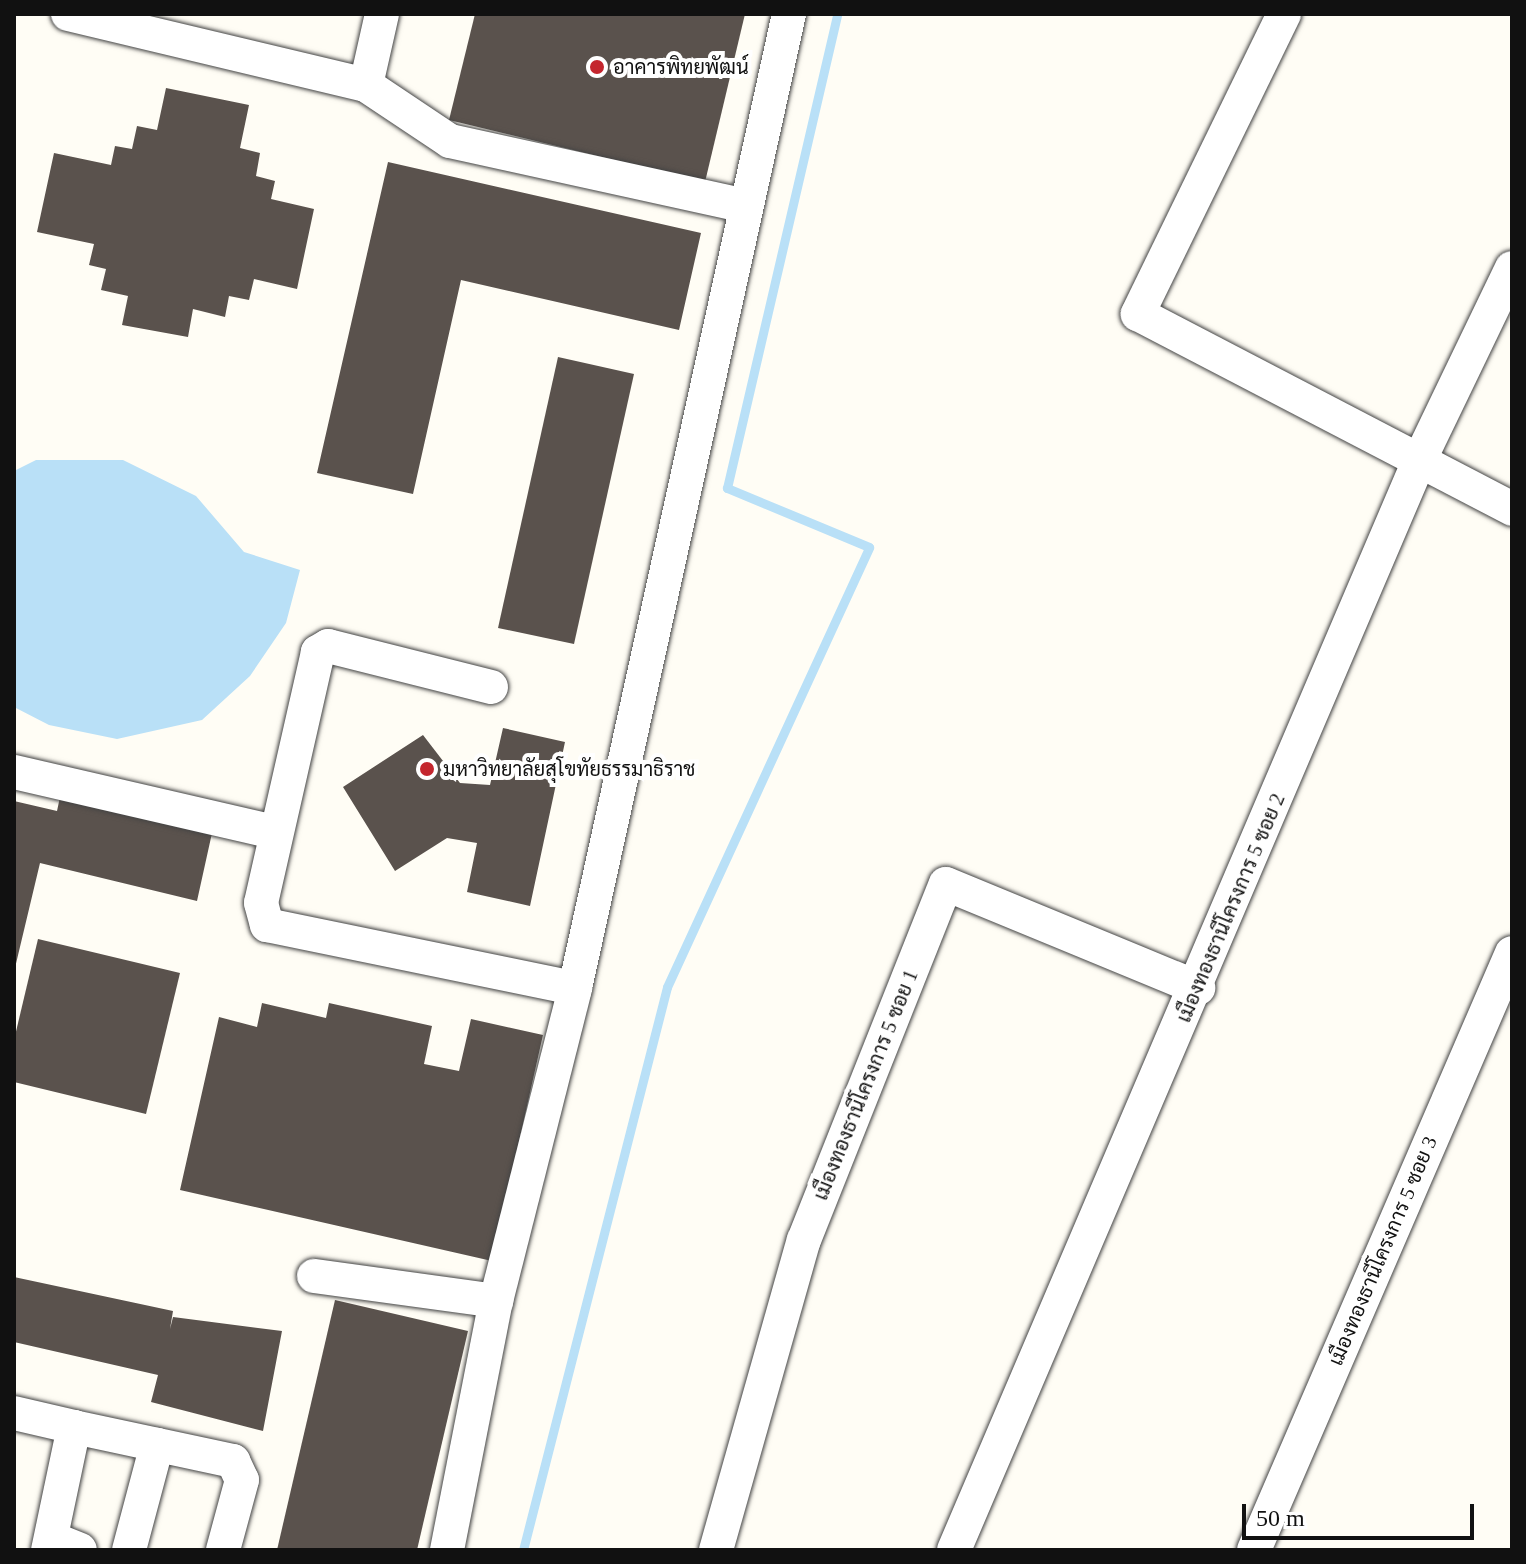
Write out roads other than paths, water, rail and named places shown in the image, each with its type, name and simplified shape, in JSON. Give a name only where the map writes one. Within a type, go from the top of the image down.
[{"type":"street","points":[[68,14],[366,85],[450,141],[746,206]]},
{"type":"street","points":[[366,85],[382,14]]},
{"type":"street","points":[[447,1550],[496,1301],[575,988],[789,14]]},
{"type":"street","points":[[1284,14],[1138,314],[1512,509]]},
{"type":"street","name":"เมืองทองธานีโครงการ 5 ซอย 2","points":[[954,1550],[1198,988],[1419,461],[1512,268]]},
{"type":"street","points":[[491,687],[328,646],[318,652],[273,832],[261,903],[267,925],[575,988]]},
{"type":"street","points":[[14,772],[273,832]]},
{"type":"street","name":"เมืองทองธานีโครงการ 5 ซอย 1","points":[[716,1550],[804,1240],[946,884],[1198,988]]},
{"type":"street","name":"เมืองทองธานีโครงการ 5 ซอย 3","points":[[1254,1550],[1512,953]]},
{"type":"street","points":[[314,1276],[496,1301]]},
{"type":"street","points":[[14,1413],[233,1461],[240,1468],[242,1480],[223,1550]]},
{"type":"street","points":[[60,1546],[74,1427]]},
{"type":"street","points":[[129,1550],[157,1445]]},
{"type":"water","points":[[36,460],[123,460],[196,496],[244,552],[300,570],[286,623],[250,676],[202,720],[117,739],[49,725],[14,707],[14,471]]},
{"type":"waterway","points":[[523,1550],[667,987],[869,547],[727,488],[837,14]]},
{"type":"place","name":"อาคารพิทยพัฒน์","points":[[597,67]]},
{"type":"place","name":"มหาวิทยาลัยสุโขทัยธรรมาธิราช","points":[[427,769]]}]
